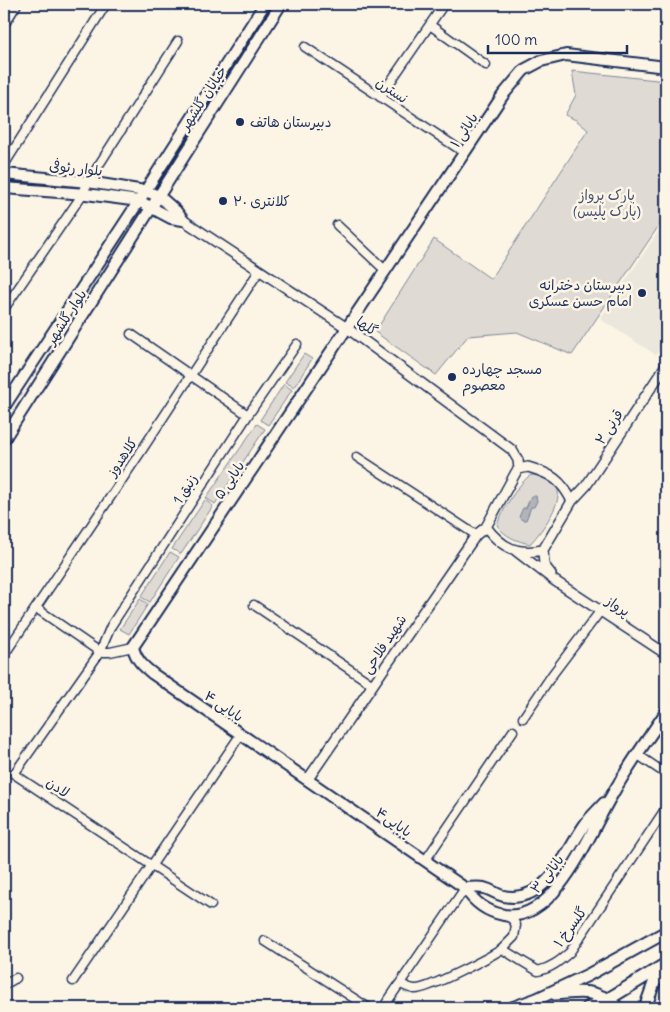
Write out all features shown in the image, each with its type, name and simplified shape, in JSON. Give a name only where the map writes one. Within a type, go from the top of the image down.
[{"type":"main road","points":[[264,4],[276,6],[281,4]]},
{"type":"main road","name":"خیابان گلشهر","points":[[139,201],[264,4]]},
{"type":"main road","name":"خیابان گلشهر","points":[[151,209],[193,139],[281,4]]},
{"type":"main road","name":"بابائی ۱","points":[[347,328],[503,95],[524,70],[541,61],[566,55],[666,68]]},
{"type":"main road","name":"بلوار رئوفی","points":[[4,174],[88,182],[145,191],[159,196]]},
{"type":"main road","name":"بلوار رئوفی","points":[[4,188],[82,194],[139,201]]},
{"type":"main road","points":[[159,196],[176,211],[182,220]]},
{"type":"main road","points":[[139,201],[171,218],[182,220]]},
{"type":"main road","name":"بلوار گلشهر","points":[[4,407],[139,201]]},
{"type":"main road","name":"بلوار گلشهر","points":[[4,439],[151,209]]},
{"type":"main road","name":"۵ بابایی","points":[[134,647],[347,328]]},
{"type":"main road","name":"بابایی ۴","points":[[134,647],[135,655],[141,664],[153,674],[308,780]]},
{"type":"main road","name":"بابائی ۳","points":[[464,888],[472,899],[493,913],[514,916],[529,912],[545,903],[580,853],[611,795],[666,712]]},
{"type":"main road","name":"بابایی۴","points":[[308,780],[464,888]]},
{"type":"main road","name":"بابائی ۳","points":[[464,888],[484,888],[499,896],[515,897],[542,886],[557,867],[586,822],[611,795]]},
{"type":"main road","points":[[512,1008],[540,998],[588,975],[666,932]]},
{"type":"main road","points":[[588,1008],[610,998],[666,964]]},
{"type":"main road","points":[[645,1008],[654,983],[666,968]]},
{"type":"main road","points":[[540,998],[573,992],[600,994],[618,1008]]},
{"type":"street","points":[[4,25],[18,4]]},
{"type":"street","points":[[4,164],[106,4]]},
{"type":"street","points":[[380,97],[444,4]]},
{"type":"street","points":[[430,25],[486,64]]},
{"type":"street","points":[[4,309],[82,194],[178,41]]},
{"type":"street","name":"نسترن","points":[[305,47],[465,153]]},
{"type":"street","name":"گلها","points":[[182,220],[347,328],[512,450],[518,460],[519,469]]},
{"type":"street","points":[[337,226],[386,271]]},
{"type":"street","name":"کلاهدوز","points":[[4,655],[259,271]]},
{"type":"street","points":[[131,334],[192,374],[248,415]]},
{"type":"street","name":"زنبق 1","points":[[100,652],[111,626],[248,415],[297,344]]},
{"type":"street","name":"قرنی ۲","points":[[572,502],[586,486],[666,365]]},
{"type":"street","points":[[357,457],[476,535]]},
{"type":"street","points":[[528,467],[557,479],[572,502],[543,550],[519,551],[495,539],[486,527],[519,469],[528,467]]},
{"type":"street","name":"شهید فلاحی","points":[[308,780],[476,535],[486,527]]},
{"type":"street","name":"پرواز","points":[[512,548],[555,581],[666,654]]},
{"type":"street","name":"پرواز","points":[[543,550],[544,565],[555,581]]},
{"type":"street","points":[[254,605],[373,685]]},
{"type":"street","points":[[36,608],[100,652],[134,647]]},
{"type":"street","points":[[523,718],[552,675],[601,610]]},
{"type":"street","name":"لادن","points":[[100,652],[14,774],[211,905]]},
{"type":"street","points":[[426,861],[513,731]]},
{"type":"street","points":[[73,981],[240,734]]},
{"type":"street","points":[[638,755],[666,774]]},
{"type":"street","name":"گلسرخ ۱","points":[[502,949],[538,971],[547,969],[560,962],[570,952],[666,808]]},
{"type":"street","points":[[384,1008],[464,888]]},
{"type":"street","points":[[400,984],[416,989],[489,958],[514,937],[516,925],[512,919],[504,914]]},
{"type":"street","points":[[265,941],[369,1008]]},
{"type":"street","points":[[4,985],[16,978]]},
{"type":"shaded area","name":"دبیرستان دخترانه امام حسن عسکری","points":[[666,220],[666,340],[656,355],[600,319]]},
{"type":"shaded area","points":[[531,496],[536,496],[537,501],[534,507],[531,507],[526,520],[522,520],[519,517],[523,508],[526,508]]},
{"type":"green space","name":"پارک پرواز (پارک پلیس)","points":[[572,71],[666,81],[666,215],[572,355],[517,332],[468,336],[436,375],[375,332],[434,239],[491,279],[588,130],[576,120],[565,115],[576,95]]},
{"type":"green space","points":[[304,354],[312,359],[294,387],[285,382]]},
{"type":"green space","points":[[284,384],[292,390],[268,425],[260,420]]},
{"type":"green space","points":[[257,424],[265,429],[215,504],[206,498]]},
{"type":"green space","points":[[531,475],[547,477],[555,483],[558,492],[557,502],[552,514],[530,544],[512,538],[497,525],[511,497]]},
{"type":"green space","points":[[205,500],[213,506],[181,554],[172,549]]},
{"type":"green space","points":[[170,552],[179,557],[150,602],[141,597]]},
{"type":"green space","points":[[140,599],[148,604],[129,634],[120,629]]},
{"type":"place","name":"دبیرستان هاتف","points":[[240,122]]},
{"type":"place","name":"کلانتری ۲۰","points":[[223,201]]},
{"type":"place","name":"دبیرستان دخترانه امام حسن عسکری","points":[[642,293]]},
{"type":"place","name":"مسجد چهارده معصوم","points":[[452,377]]}]
